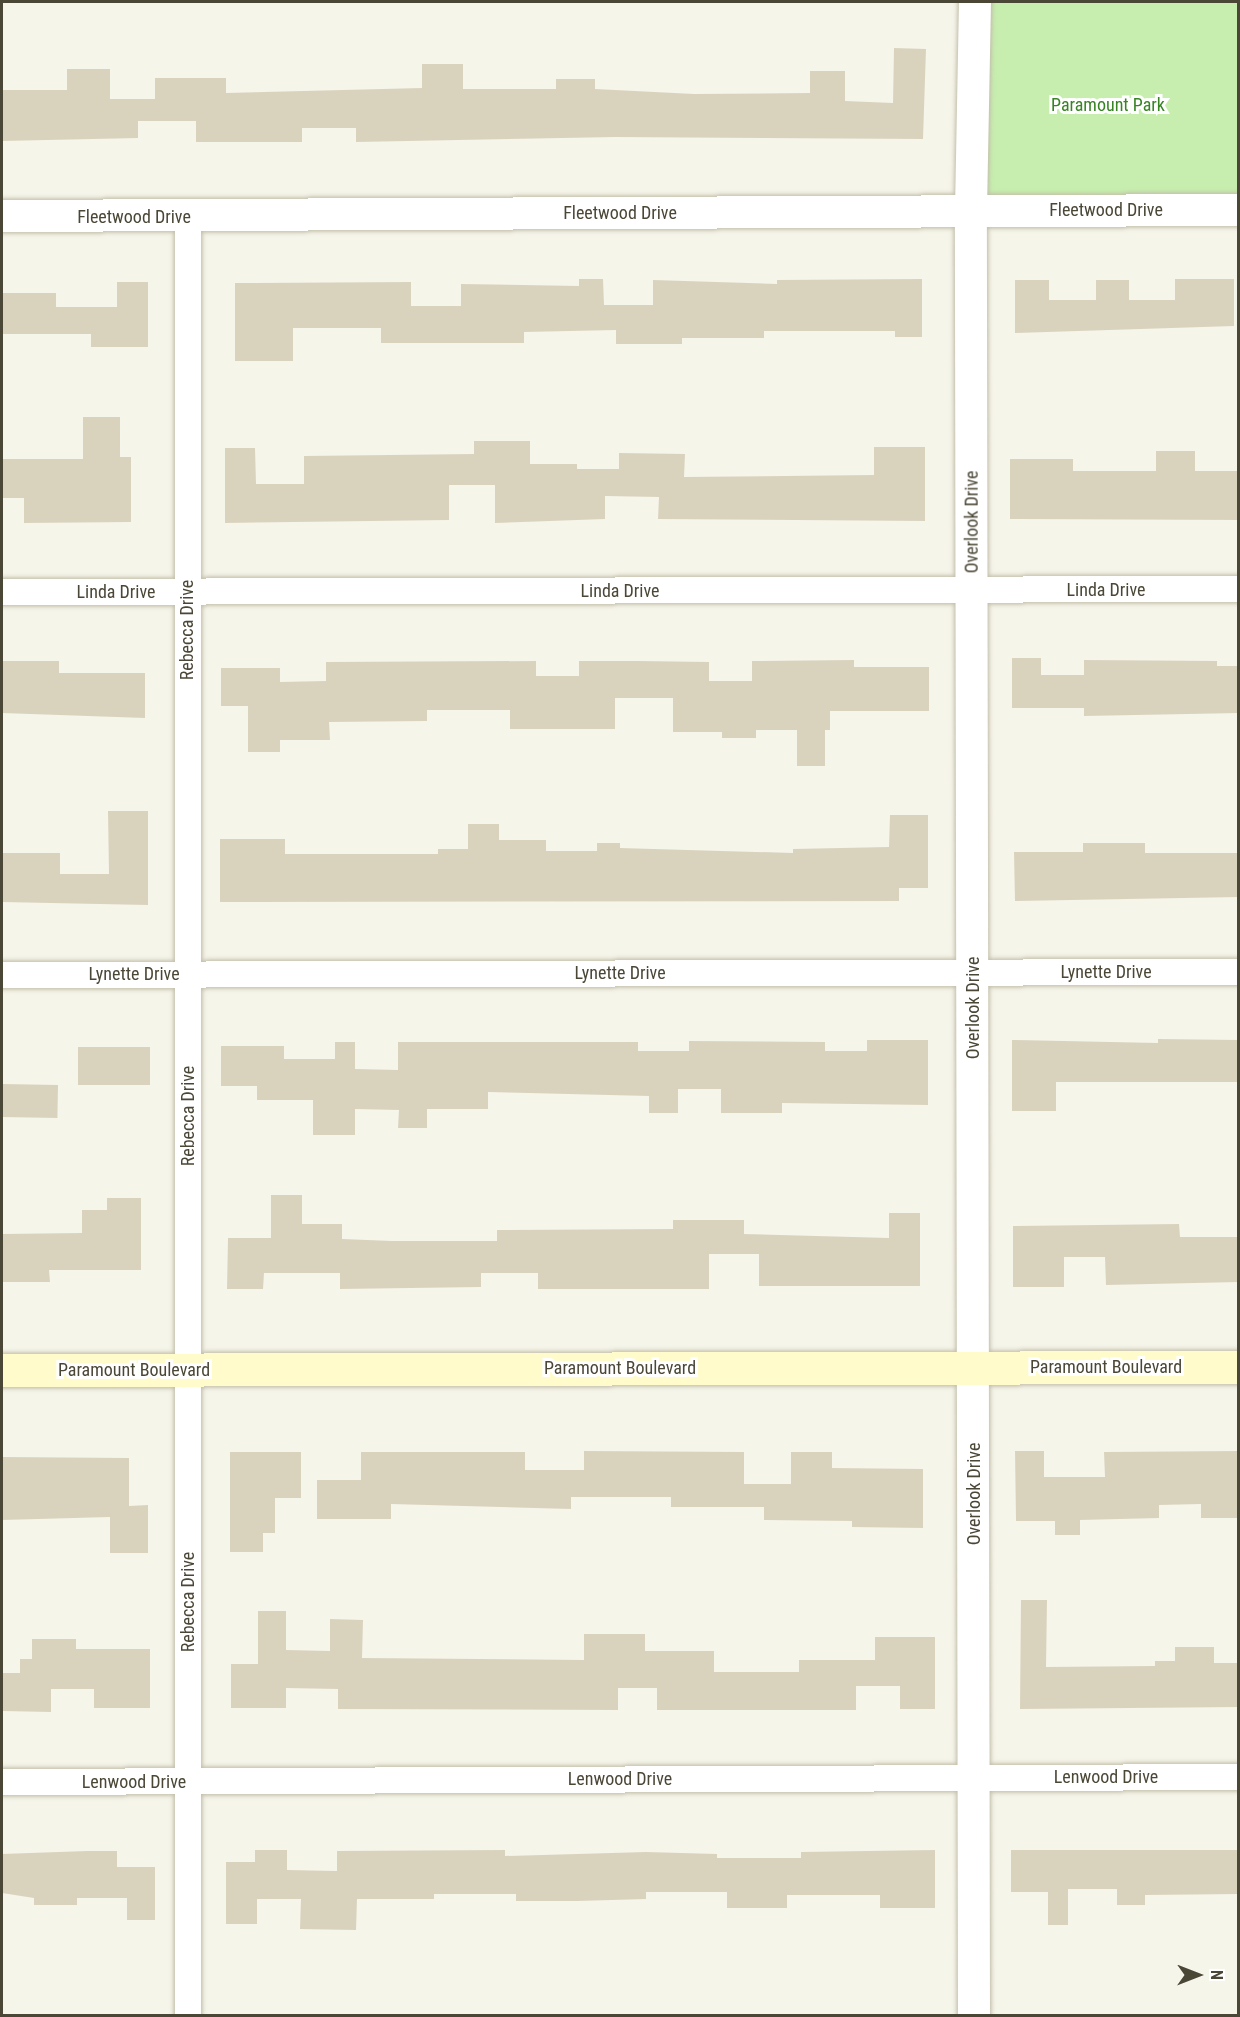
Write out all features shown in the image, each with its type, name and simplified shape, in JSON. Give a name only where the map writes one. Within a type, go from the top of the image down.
[{"type":"main road","name":"Paramount Boulevard","points":[[2,1370],[1239,1367]]},
{"type":"street","name":"Overlook Drive","points":[[974,2016],[971,210],[975,2]]},
{"type":"street","name":"Fleetwood Drive","points":[[2,216],[188,217],[1239,210]]},
{"type":"street","name":"Rebecca Drive","points":[[188,217],[188,2016]]},
{"type":"street","name":"Linda Drive","points":[[2,592],[1239,589]]},
{"type":"street","name":"Lynette Drive","points":[[2,975],[1239,972]]},
{"type":"street","name":"Lenwood Drive","points":[[2,1782],[1239,1777]]},
{"type":"green space","name":"Paramount Park","points":[[985,2],[1238,2],[1238,210],[985,210]]},
{"type":"building","points":[[894,48],[926,49],[923,139],[615,137],[356,142],[356,128],[302,128],[302,142],[196,142],[196,121],[138,121],[138,138],[2,141],[2,90],[67,90],[67,69],[110,69],[110,99],[155,99],[155,78],[226,78],[226,93],[422,88],[422,64],[463,64],[463,89],[556,89],[556,79],[595,79],[595,89],[694,94],[810,93],[810,71],[845,71],[845,101],[893,103]]},
{"type":"building","points":[[579,279],[603,279],[604,305],[653,305],[653,280],[777,284],[777,280],[922,279],[922,337],[895,337],[895,331],[764,331],[764,338],[682,338],[682,344],[616,344],[616,330],[524,332],[524,343],[381,343],[381,328],[293,328],[293,361],[235,361],[235,283],[411,282],[411,306],[461,306],[461,284],[579,286]]},
{"type":"building","points":[[1175,279],[1234,279],[1234,326],[1015,333],[1015,280],[1049,280],[1049,300],[1096,300],[1096,280],[1129,280],[1129,300],[1175,300]]},
{"type":"building","points":[[117,282],[148,282],[148,347],[91,347],[91,334],[2,334],[2,293],[56,293],[56,307],[117,307]]},
{"type":"building","points":[[83,417],[120,417],[120,457],[131,457],[131,522],[24,523],[24,498],[2,498],[2,459],[83,459]]},
{"type":"building","points":[[474,441],[530,441],[530,464],[577,464],[577,469],[619,469],[619,453],[685,454],[684,477],[874,475],[874,447],[925,447],[925,521],[658,519],[659,497],[605,496],[605,519],[495,523],[495,485],[449,485],[449,520],[225,523],[225,448],[255,448],[256,484],[304,484],[304,456],[474,454]]},
{"type":"building","points":[[1156,451],[1195,451],[1195,471],[1239,471],[1239,520],[1010,519],[1010,459],[1073,459],[1073,471],[1156,471]]},
{"type":"building","points":[[1012,658],[1041,658],[1041,675],[1084,675],[1084,660],[1217,661],[1217,666],[1239,666],[1239,713],[1084,716],[1084,708],[1012,708]]},
{"type":"building","points":[[854,660],[854,667],[929,667],[929,711],[830,711],[830,730],[825,730],[825,766],[797,766],[797,730],[756,730],[756,738],[722,738],[722,732],[673,732],[673,698],[615,698],[615,729],[510,729],[510,710],[427,710],[427,721],[329,722],[330,740],[280,740],[280,752],[248,752],[248,706],[221,706],[221,668],[280,668],[280,682],[326,681],[326,662],[536,661],[536,676],[579,676],[579,661],[709,662],[709,681],[752,681],[752,661]]},
{"type":"building","points":[[2,661],[59,661],[59,673],[145,673],[145,718],[2,713]]},
{"type":"building","points":[[108,811],[148,811],[148,905],[2,902],[2,853],[60,853],[60,874],[109,874]]},
{"type":"building","points":[[890,815],[928,815],[928,888],[899,888],[899,901],[220,902],[220,839],[285,839],[285,854],[438,854],[438,849],[468,849],[468,824],[499,824],[499,840],[546,840],[546,851],[597,851],[597,843],[620,843],[620,848],[793,853],[793,849],[889,847]]},
{"type":"building","points":[[1083,843],[1145,843],[1145,853],[1239,853],[1239,897],[1015,901],[1014,852],[1083,852]]},
{"type":"building","points":[[1158,1039],[1239,1040],[1239,1082],[1056,1082],[1056,1111],[1012,1111],[1012,1040],[1158,1043]]},
{"type":"building","points":[[867,1040],[928,1040],[928,1105],[782,1103],[782,1113],[721,1113],[721,1089],[678,1089],[678,1113],[649,1113],[649,1096],[488,1092],[488,1109],[427,1109],[427,1128],[398,1128],[399,1110],[355,1109],[355,1135],[313,1135],[313,1100],[257,1100],[257,1086],[221,1086],[221,1046],[284,1046],[284,1059],[335,1059],[335,1042],[355,1042],[355,1069],[398,1070],[398,1042],[638,1042],[638,1051],[689,1051],[689,1041],[825,1042],[825,1051],[867,1051]]},
{"type":"building","points":[[78,1047],[150,1047],[150,1085],[78,1085]]},
{"type":"building","points":[[2,1084],[58,1085],[57,1118],[2,1117]]},
{"type":"building","points":[[271,1195],[302,1195],[302,1224],[342,1224],[342,1239],[392,1241],[497,1241],[497,1230],[673,1229],[673,1220],[744,1220],[744,1234],[889,1238],[889,1213],[920,1213],[920,1286],[759,1286],[759,1254],[709,1254],[709,1289],[538,1289],[538,1273],[481,1273],[481,1287],[340,1289],[340,1273],[264,1273],[263,1289],[227,1289],[228,1238],[271,1238]]},
{"type":"building","points":[[107,1198],[141,1198],[141,1270],[49,1270],[50,1282],[2,1282],[2,1234],[82,1233],[82,1210],[107,1210]]},
{"type":"building","points":[[1179,1224],[1180,1237],[1239,1237],[1239,1282],[1106,1285],[1105,1257],[1064,1257],[1064,1287],[1013,1287],[1013,1226]]},
{"type":"building","points":[[584,1451],[744,1452],[744,1484],[791,1484],[791,1452],[832,1452],[832,1468],[923,1469],[923,1528],[852,1527],[852,1521],[764,1520],[764,1507],[671,1507],[671,1497],[571,1497],[571,1509],[391,1504],[391,1519],[317,1519],[317,1480],[361,1480],[361,1452],[525,1452],[525,1470],[584,1470]]},
{"type":"building","points":[[1015,1451],[1044,1451],[1044,1477],[1105,1477],[1104,1452],[1239,1451],[1239,1518],[1201,1518],[1201,1504],[1159,1505],[1159,1518],[1080,1520],[1080,1535],[1055,1535],[1055,1521],[1016,1521]]},
{"type":"building","points":[[230,1452],[301,1452],[301,1498],[275,1498],[275,1533],[263,1533],[263,1552],[230,1552]]},
{"type":"building","points":[[2,1457],[129,1458],[129,1506],[148,1505],[148,1553],[110,1553],[110,1517],[2,1520]]},
{"type":"building","points":[[1021,1600],[1047,1600],[1046,1667],[1155,1666],[1155,1661],[1175,1661],[1175,1647],[1214,1647],[1214,1663],[1239,1663],[1239,1707],[1020,1709]]},
{"type":"building","points":[[258,1611],[286,1611],[286,1650],[330,1651],[330,1619],[363,1620],[362,1658],[584,1660],[584,1634],[645,1634],[645,1651],[714,1651],[714,1672],[799,1672],[799,1660],[875,1660],[875,1637],[935,1637],[935,1709],[900,1709],[900,1686],[856,1686],[856,1710],[657,1710],[657,1688],[618,1688],[618,1710],[338,1709],[338,1689],[286,1688],[286,1708],[231,1708],[231,1664],[258,1664]]},
{"type":"building","points":[[32,1639],[76,1639],[76,1649],[150,1649],[150,1708],[94,1708],[94,1689],[51,1689],[51,1712],[2,1711],[2,1673],[20,1673],[20,1659],[32,1659]]},
{"type":"building","points":[[255,1850],[287,1850],[287,1870],[337,1871],[337,1851],[505,1850],[505,1856],[646,1852],[717,1854],[717,1858],[801,1858],[801,1852],[935,1850],[935,1908],[880,1908],[880,1895],[787,1895],[787,1908],[727,1908],[727,1892],[646,1892],[646,1899],[577,1901],[516,1901],[516,1894],[434,1894],[434,1899],[357,1899],[356,1930],[300,1929],[301,1899],[257,1899],[257,1924],[226,1924],[226,1862],[255,1862]]},
{"type":"building","points":[[1011,1850],[1239,1850],[1239,1894],[1145,1895],[1145,1905],[1117,1905],[1117,1889],[1068,1889],[1068,1925],[1048,1925],[1048,1892],[1011,1892]]},
{"type":"building","points":[[117,1851],[117,1867],[155,1867],[155,1920],[127,1920],[127,1898],[77,1898],[77,1905],[34,1905],[34,1898],[2,1893],[2,1854]]}]
